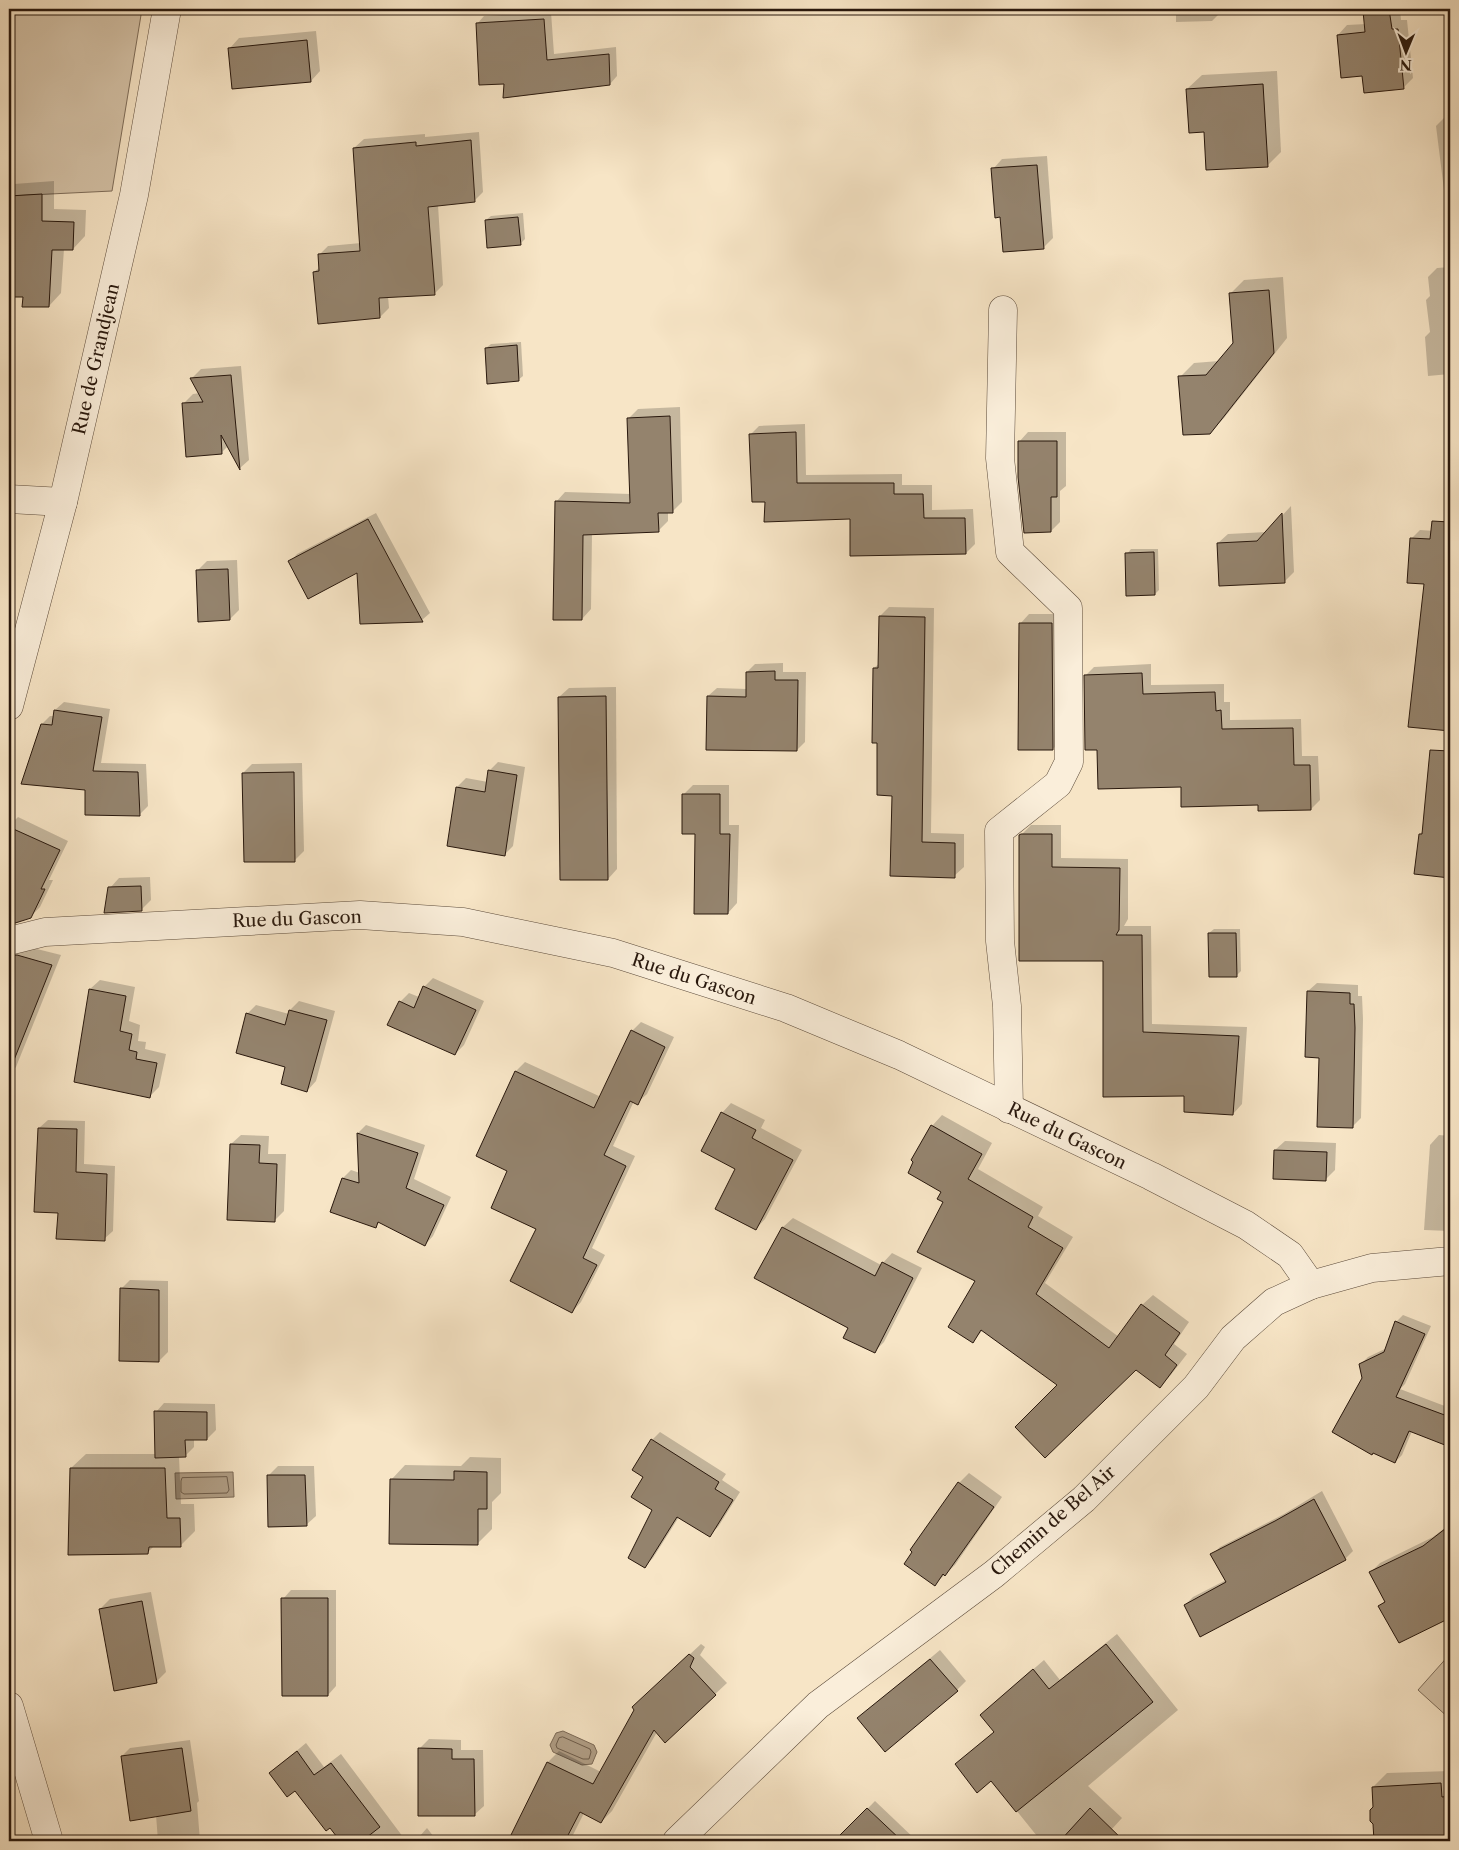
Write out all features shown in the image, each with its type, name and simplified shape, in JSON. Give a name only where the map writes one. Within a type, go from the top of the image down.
[{"type":"street","name":"Rue de Grandjean","points":[[9,706],[63,502],[134,195],[167,9]]},
{"type":"street","points":[[1004,310],[1000,458],[1010,552],[1068,608],[1068,762],[1058,784],[999,831],[1000,941],[1007,1006],[1009,1109]]},
{"type":"street","points":[[9,498],[63,502]]},
{"type":"street","name":"Rue du Gascon","points":[[9,941],[45,932],[350,915],[462,922],[613,953],[786,1008],[899,1055],[1151,1176],[1246,1225],[1290,1255],[1310,1285]]},
{"type":"street","name":"Chemin de Bel Air","points":[[677,1841],[818,1705],[994,1574],[1084,1499],[1196,1387],[1233,1338],[1274,1302],[1310,1285],[1372,1268],[1450,1261]]},
{"type":"street","points":[[9,1706],[49,1841]]},
{"type":"shaded area","points":[[9,9],[142,9],[112,191],[9,196]]},
{"type":"shaded area","points":[[1450,1654],[1450,1719],[1418,1690]]},
{"type":"water","points":[[233,1472],[234,1497],[176,1499],[175,1473]]},
{"type":"water","points":[[563,1731],[594,1745],[597,1752],[592,1764],[582,1765],[553,1752],[550,1745],[556,1733]]},
{"type":"building","points":[[1389,9],[1392,29],[1398,29],[1404,89],[1364,93],[1362,76],[1341,78],[1337,35],[1365,32],[1363,11]]},
{"type":"building","points":[[544,19],[547,60],[609,54],[610,85],[503,98],[504,84],[479,85],[476,23]]},
{"type":"building","points":[[307,40],[311,82],[232,89],[228,48]]},
{"type":"building","points":[[1263,84],[1268,167],[1206,170],[1204,132],[1189,133],[1186,89]]},
{"type":"building","points":[[471,140],[475,202],[428,207],[435,295],[379,298],[380,318],[318,324],[313,272],[319,271],[318,254],[360,251],[353,148],[416,142],[416,146]]},
{"type":"building","points":[[1037,165],[1044,249],[1003,252],[1000,217],[995,218],[991,168]]},
{"type":"building","points":[[42,194],[42,221],[74,222],[73,250],[52,250],[49,307],[22,307],[23,297],[9,297],[9,196]]},
{"type":"building","points":[[518,217],[521,245],[487,248],[485,220]]},
{"type":"building","points":[[1269,290],[1274,353],[1210,434],[1183,435],[1178,376],[1206,375],[1233,343],[1229,293]]},
{"type":"building","points":[[517,345],[519,381],[487,384],[485,348]]},
{"type":"building","points":[[231,375],[240,470],[221,435],[222,454],[186,457],[182,403],[203,402],[190,378]]},
{"type":"building","points":[[670,416],[673,513],[658,513],[659,532],[583,535],[582,620],[553,620],[555,501],[630,503],[627,418]]},
{"type":"building","points":[[796,432],[797,483],[894,483],[894,494],[923,494],[924,518],[965,518],[966,554],[850,556],[850,519],[764,522],[765,502],[752,502],[749,434]]},
{"type":"building","points":[[1018,441],[1057,441],[1057,497],[1051,497],[1051,532],[1024,533],[1018,477]]},
{"type":"building","points":[[1282,513],[1285,583],[1219,586],[1217,543],[1257,541]]},
{"type":"building","points":[[368,519],[423,622],[360,624],[357,573],[308,599],[288,561]]},
{"type":"building","points":[[1432,521],[1450,522],[1450,731],[1408,727],[1424,584],[1407,583],[1410,538],[1430,539]]},
{"type":"building","points":[[1154,552],[1155,595],[1126,596],[1125,553]]},
{"type":"building","points":[[228,569],[230,620],[198,622],[196,570]]},
{"type":"building","points":[[879,616],[925,617],[922,842],[955,843],[955,878],[890,876],[892,796],[877,795],[877,743],[872,743],[873,668],[878,668]]},
{"type":"building","points":[[1019,623],[1052,623],[1053,750],[1018,750]]},
{"type":"building","points":[[775,671],[775,680],[798,680],[797,751],[706,750],[707,696],[746,697],[746,672]]},
{"type":"building","points":[[1142,673],[1143,694],[1215,692],[1216,711],[1221,710],[1222,729],[1293,728],[1294,765],[1310,765],[1311,810],[1258,811],[1258,805],[1181,807],[1181,787],[1098,789],[1097,750],[1085,750],[1084,675]]},
{"type":"building","points":[[606,696],[608,880],[560,880],[558,697]]},
{"type":"building","points":[[54,710],[102,717],[93,771],[138,772],[140,816],[85,815],[85,790],[21,784],[41,724],[52,725]]},
{"type":"building","points":[[1430,750],[1450,751],[1450,878],[1414,874],[1419,834],[1422,834]]},
{"type":"building","points":[[488,770],[517,775],[505,856],[447,846],[456,787],[485,792]]},
{"type":"building","points":[[294,772],[295,862],[244,862],[242,773]]},
{"type":"building","points":[[682,794],[720,794],[720,834],[730,834],[728,914],[694,914],[695,834],[682,834]]},
{"type":"building","points":[[9,827],[60,850],[41,889],[45,889],[31,918],[9,925]]},
{"type":"building","points":[[1052,834],[1052,867],[1120,868],[1119,930],[1116,935],[1142,935],[1143,1032],[1239,1036],[1233,1115],[1184,1112],[1184,1096],[1103,1097],[1103,961],[1019,961],[1019,835]]},
{"type":"building","points":[[141,886],[142,911],[104,913],[108,887]]},
{"type":"building","points":[[1208,933],[1236,933],[1237,977],[1209,977]]},
{"type":"building","points":[[17,955],[52,965],[9,1070],[9,956]]},
{"type":"building","points":[[423,986],[476,1010],[455,1055],[387,1025],[399,1001],[414,1008]]},
{"type":"building","points":[[89,989],[126,996],[120,1031],[132,1034],[129,1050],[137,1052],[136,1059],[157,1063],[150,1098],[74,1082]]},
{"type":"building","points":[[1307,991],[1350,993],[1350,1004],[1354,1004],[1353,1128],[1317,1127],[1319,1058],[1305,1057]]},
{"type":"building","points":[[289,1010],[327,1020],[307,1092],[281,1084],[285,1067],[236,1053],[246,1013],[285,1025]]},
{"type":"building","points":[[631,1030],[665,1047],[638,1105],[630,1101],[604,1155],[626,1166],[583,1258],[597,1265],[572,1313],[510,1281],[536,1229],[491,1208],[507,1171],[476,1156],[515,1071],[594,1108]]},
{"type":"building","points":[[721,1112],[756,1130],[752,1138],[793,1160],[756,1230],[715,1209],[735,1169],[701,1151]]},
{"type":"building","points":[[931,1125],[982,1154],[968,1179],[1033,1217],[1028,1227],[1063,1248],[1036,1294],[1109,1348],[1141,1304],[1180,1333],[1165,1355],[1177,1365],[1160,1388],[1136,1370],[1045,1458],[1015,1427],[1057,1385],[981,1330],[973,1343],[948,1327],[975,1281],[917,1252],[943,1202],[937,1199],[941,1192],[908,1173],[913,1162],[911,1160]]},
{"type":"building","points":[[38,1128],[77,1129],[76,1172],[107,1174],[105,1241],[56,1239],[58,1213],[34,1212]]},
{"type":"building","points":[[357,1133],[418,1153],[406,1188],[444,1205],[425,1246],[378,1222],[376,1228],[330,1212],[342,1178],[359,1183]]},
{"type":"building","points":[[230,1144],[260,1145],[259,1163],[277,1164],[275,1222],[227,1220]]},
{"type":"building","points":[[1274,1150],[1327,1152],[1326,1181],[1273,1179]]},
{"type":"building","points":[[782,1227],[875,1276],[882,1262],[913,1278],[875,1353],[843,1338],[848,1328],[754,1278]]},
{"type":"building","points":[[120,1288],[159,1290],[159,1362],[119,1361]]},
{"type":"building","points":[[1395,1321],[1425,1334],[1396,1397],[1450,1417],[1450,1447],[1409,1431],[1395,1463],[1373,1453],[1372,1455],[1332,1432],[1362,1378],[1359,1364],[1384,1352]]},
{"type":"building","points":[[154,1411],[207,1412],[207,1440],[185,1440],[186,1457],[155,1458]]},
{"type":"building","points":[[651,1439],[719,1482],[715,1489],[733,1500],[710,1537],[677,1517],[645,1568],[628,1558],[652,1510],[631,1497],[643,1477],[632,1470]]},
{"type":"building","points":[[70,1468],[165,1468],[167,1518],[180,1518],[181,1547],[149,1547],[148,1554],[68,1555]]},
{"type":"building","points":[[454,1471],[487,1472],[487,1509],[478,1509],[478,1545],[389,1544],[390,1479],[454,1480]]},
{"type":"building","points":[[267,1475],[305,1475],[307,1526],[268,1527]]},
{"type":"building","points":[[958,1482],[994,1507],[945,1576],[943,1574],[935,1586],[904,1564],[912,1552],[910,1550]]},
{"type":"building","points":[[1314,1499],[1346,1560],[1200,1637],[1184,1605],[1226,1582],[1210,1554]]},
{"type":"building","points":[[1450,1525],[1450,1618],[1399,1643],[1378,1606],[1385,1602],[1369,1572],[1423,1546]]},
{"type":"building","points":[[281,1598],[328,1598],[328,1696],[282,1696]]},
{"type":"building","points":[[142,1601],[157,1683],[114,1691],[99,1609]]},
{"type":"building","points":[[1106,1644],[1153,1702],[1016,1812],[991,1781],[977,1793],[955,1764],[994,1732],[980,1715],[1033,1669],[1049,1689]]},
{"type":"building","points":[[689,1654],[694,1658],[690,1667],[716,1695],[665,1743],[654,1730],[601,1823],[580,1812],[565,1841],[508,1841],[547,1762],[593,1784],[634,1710],[632,1707]]},
{"type":"building","points":[[930,1659],[958,1691],[885,1752],[857,1718]]},
{"type":"building","points":[[182,1748],[191,1811],[130,1821],[121,1756]]},
{"type":"building","points":[[418,1748],[452,1749],[452,1759],[474,1759],[475,1816],[418,1816]]},
{"type":"building","points":[[297,1751],[314,1775],[331,1763],[380,1827],[362,1841],[340,1841],[330,1828],[326,1831],[295,1791],[287,1797],[269,1773]]},
{"type":"building","points":[[1441,1783],[1442,1797],[1450,1796],[1450,1841],[1374,1841],[1373,1824],[1370,1821],[1370,1810],[1373,1807],[1372,1787]]},
{"type":"building","points":[[867,1808],[902,1841],[834,1841]]},
{"type":"building","points":[[1090,1808],[1124,1841],[1060,1841]]}]
